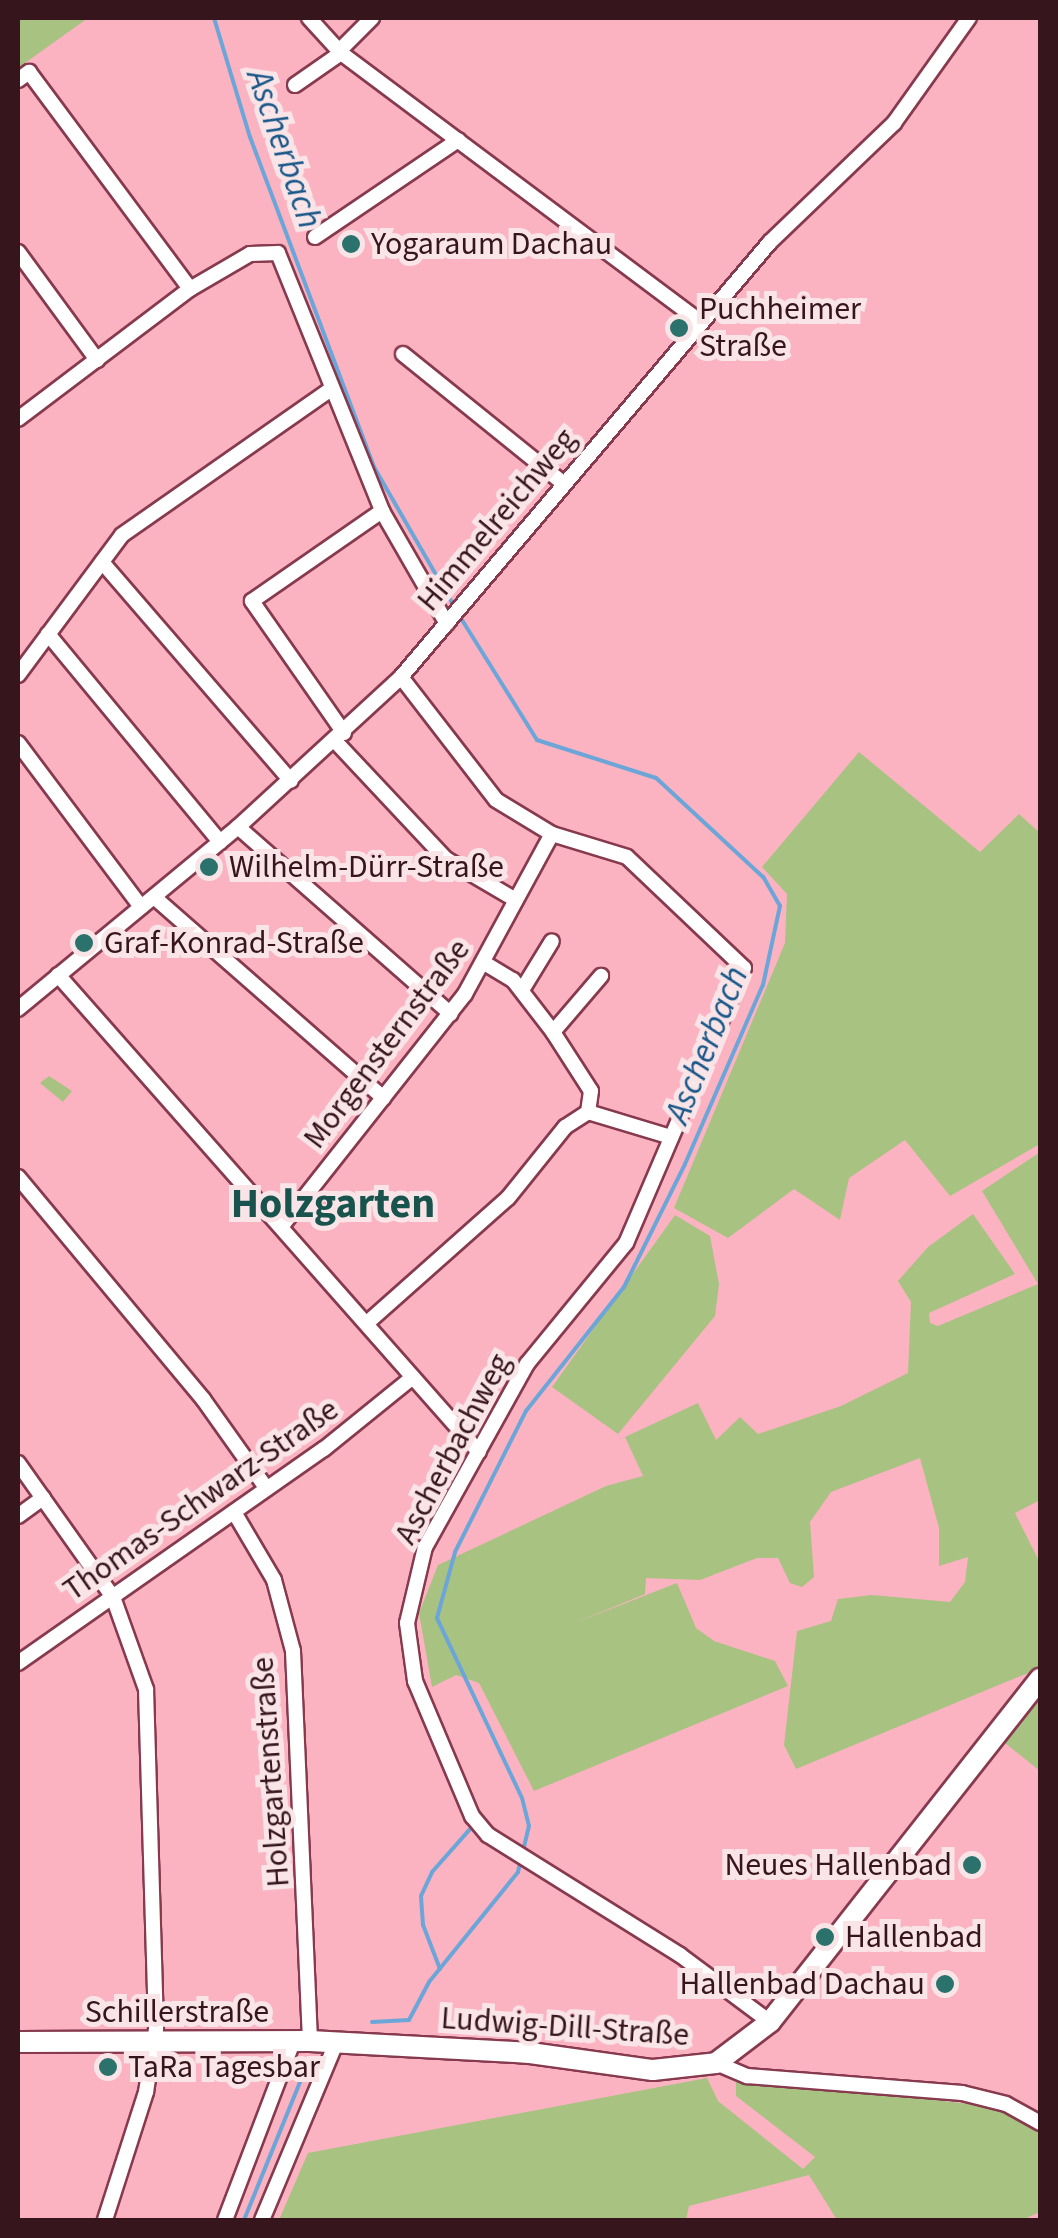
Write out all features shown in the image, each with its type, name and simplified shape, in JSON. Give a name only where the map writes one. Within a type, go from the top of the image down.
[{"type":"street","points":[[309,18],[340,52],[701,322]]},
{"type":"street","points":[[295,85],[340,52],[372,18]]},
{"type":"street","name":"Himmelreichweg","points":[[18,1009],[238,827],[401,677],[770,242],[894,123],[969,18]]},
{"type":"street","points":[[23,76],[190,289]]},
{"type":"street","points":[[315,236],[458,140]]},
{"type":"street","points":[[18,252],[96,360]]},
{"type":"street","points":[[18,419],[190,289],[250,254],[278,253],[382,511],[450,621]]},
{"type":"street","points":[[403,354],[563,483]]},
{"type":"street","points":[[18,675],[122,535],[332,389]]},
{"type":"street","points":[[382,511],[252,600],[340,736],[446,859],[516,900]]},
{"type":"street","points":[[102,562],[290,781]]},
{"type":"street","points":[[48,634],[220,842]]},
{"type":"street","points":[[401,677],[474,778],[496,800],[552,834]]},
{"type":"street","points":[[18,744],[141,907]]},
{"type":"street","points":[[238,827],[450,1014]]},
{"type":"street","name":"Morgensternstraße","points":[[281,1228],[486,964],[552,834]]},
{"type":"street","name":"Ascherbachweg","points":[[552,834],[627,857],[744,968],[626,1242],[527,1364],[425,1547],[408,1622],[415,1681],[472,1816],[520,1858],[643,1930],[770,2022]]},
{"type":"street","points":[[154,896],[384,1098]]},
{"type":"street","points":[[522,990],[552,941]]},
{"type":"street","points":[[367,1323],[508,1198],[566,1127],[588,1112],[591,1091],[554,1032],[522,990],[486,964]]},
{"type":"street","points":[[58,976],[479,1452]]},
{"type":"street","points":[[554,1032],[601,976]]},
{"type":"street","points":[[588,1112],[671,1137]]},
{"type":"street","points":[[18,1177],[203,1399],[267,1489]]},
{"type":"street","name":"Thomas-Schwarz-Straße","points":[[18,1663],[267,1489],[412,1378]]},
{"type":"street","points":[[18,1463],[113,1597],[146,1689],[154,2042],[146,2092],[105,2220]]},
{"type":"street","points":[[18,1516],[43,1498]]},
{"type":"street","name":"Holzgartenstraße","points":[[234,1512],[274,1580],[293,1651],[302,2042]]},
{"type":"street","name":"Ludwig-Dill-Straße","points":[[336,2043],[530,2053],[653,2070],[716,2062],[770,2022],[1040,1679]]},
{"type":"street","name":"Schillerstraße","points":[[18,2042],[336,2043]]},
{"type":"street","points":[[225,2220],[302,2042]]},
{"type":"street","points":[[262,2220],[336,2043]]},
{"type":"street","points":[[716,2062],[747,2076],[962,2093],[1006,2104],[1040,2123]]},
{"type":"green space","points":[[18,18],[88,18],[18,68]]},
{"type":"green space","points":[[859,752],[980,852],[1019,814],[1040,833],[1040,1144],[950,1196],[905,1140],[849,1178],[840,1220],[794,1189],[728,1238],[674,1208],[785,943],[787,894],[762,867]]},
{"type":"green space","points":[[49,1076],[72,1091],[63,1102],[40,1083]]},
{"type":"green space","points":[[1040,1152],[1040,1500],[1015,1513],[1040,1563],[1040,1668],[796,1769],[784,1745],[797,1631],[831,1621],[838,1599],[872,1595],[950,1602],[965,1582],[968,1557],[939,1566],[939,1528],[920,1458],[831,1492],[810,1522],[814,1577],[802,1587],[790,1583],[778,1558],[757,1558],[700,1580],[646,1578],[645,1594],[572,1624],[677,1583],[696,1628],[714,1641],[775,1661],[788,1686],[534,1791],[479,1683],[456,1675],[432,1687],[419,1613],[438,1565],[606,1486],[643,1476],[625,1437],[698,1403],[716,1440],[740,1417],[758,1434],[841,1406],[908,1373],[911,1302],[898,1281],[928,1247],[973,1214],[1015,1274],[929,1313],[930,1323],[938,1326],[1038,1284],[982,1191]]},
{"type":"green space","points":[[675,1215],[710,1236],[719,1284],[715,1316],[618,1434],[552,1387]]},
{"type":"green space","points":[[1040,1699],[1040,1771],[1005,1743]]},
{"type":"green space","points":[[736,2077],[995,2107],[1040,2128],[1040,2212],[1022,2220],[837,2220],[809,2175],[689,2206],[686,2220],[279,2220],[308,2153],[707,2078],[718,2101],[803,2169],[815,2157],[736,2096]]},
{"type":"waterway","name":"Ascherbach","points":[[214,18],[250,137],[374,467],[455,608]]},
{"type":"waterway","name":"Ascherbach","points":[[372,2022],[409,2020],[429,1982],[518,1872],[529,1826],[522,1798],[437,1618],[455,1552],[526,1411],[624,1287],[685,1164],[763,985],[780,906],[763,877],[656,778],[537,740],[460,617]]},
{"type":"waterway","points":[[440,1969],[423,1925],[421,1896],[432,1872],[470,1829]]},
{"type":"waterway","points":[[244,2220],[308,2062]]},
{"type":"place","name":"Yogaraum Dachau","points":[[351,244]]},
{"type":"place","name":"Puchheimer Straße","points":[[679,328]]},
{"type":"place","name":"Wilhelm-Dürr-Straße","points":[[209,867]]},
{"type":"place","name":"Graf-Konrad-Straße","points":[[84,943]]},
{"type":"place","name":"Neues Hallenbad","points":[[972,1865]]},
{"type":"place","name":"Hallenbad","points":[[825,1937]]},
{"type":"place","name":"Hallenbad Dachau","points":[[945,1984]]},
{"type":"place","name":"TaRa Tagesbar","points":[[108,2067]]},
{"type":"district","name":"Holzgarten","points":[[333,1204]]}]
